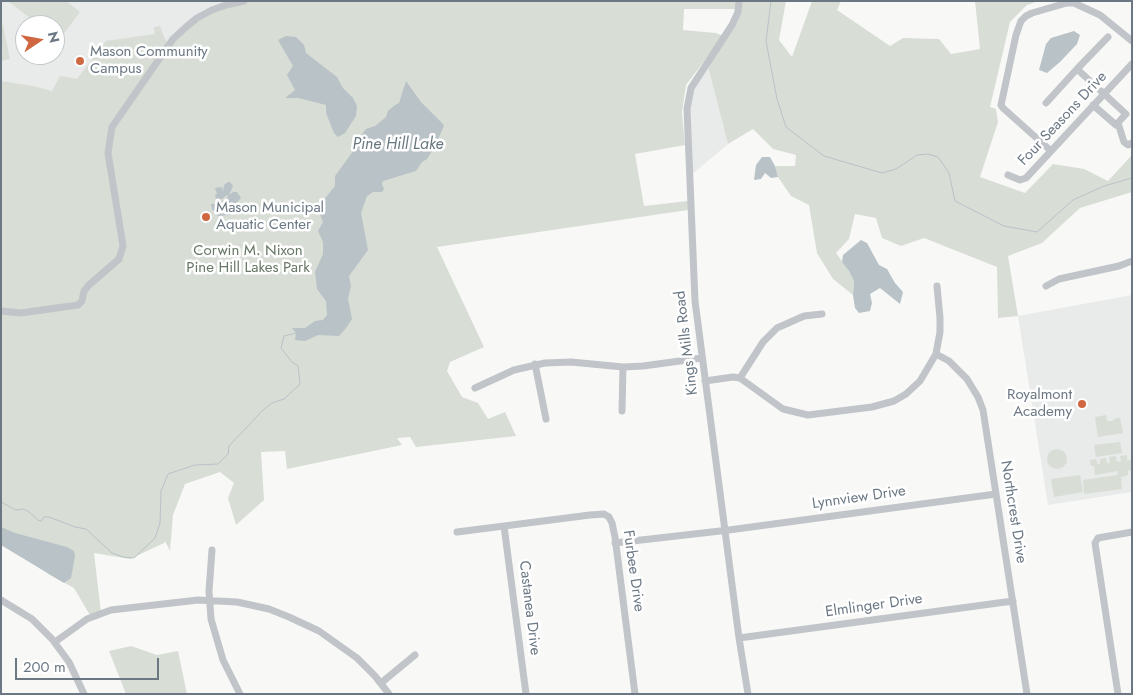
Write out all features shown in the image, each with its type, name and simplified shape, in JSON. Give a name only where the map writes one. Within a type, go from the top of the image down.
[{"type":"street","points":[[1,311],[22,313],[78,305],[82,301],[84,291],[89,285],[119,259],[123,246],[108,153],[110,134],[114,122],[173,39],[197,18],[226,4],[244,1]]},
{"type":"street","name":"Kings Mills Road","points":[[740,1],[738,12],[732,25],[693,84],[688,99],[687,126],[694,290],[739,638],[748,694]]},
{"type":"street","points":[[1051,151],[1001,105],[1016,35],[1021,22],[1032,13],[1067,3],[1074,3],[1100,15],[1132,40]]},
{"type":"street","points":[[1046,102],[1108,37]]},
{"type":"street","name":"Four Seasons Drive","points":[[1008,175],[1020,180],[1024,179],[1132,64]]},
{"type":"street","points":[[1077,69],[1126,114],[1116,125],[1093,105]]},
{"type":"street","points":[[1118,123],[1124,142],[1128,145],[1132,143]]},
{"type":"street","points":[[1046,286],[1058,279],[1119,266],[1132,261]]},
{"type":"street","points":[[705,381],[733,377],[740,378],[783,409],[803,414],[822,414],[872,407],[894,401],[920,382],[936,354],[940,332],[940,318],[936,286]]},
{"type":"street","points":[[740,378],[755,353],[772,333],[784,324],[799,318],[811,314],[822,314]]},
{"type":"street","name":"Northcrest Drive","points":[[936,354],[949,361],[962,373],[978,397],[988,438],[1027,694]]},
{"type":"street","points":[[474,388],[514,370],[535,364],[560,362],[623,367],[702,358]]},
{"type":"street","points":[[535,364],[546,419]]},
{"type":"street","points":[[622,411],[623,367]]},
{"type":"street","name":"Lynnview Drive","points":[[615,543],[996,494]]},
{"type":"street","name":"Furbee Drive","points":[[457,532],[604,514],[609,517],[612,523],[615,543],[635,694]]},
{"type":"street","name":"Castanea Drive","points":[[504,526],[526,694]]},
{"type":"street","points":[[1118,694],[1095,543],[1098,538],[1132,532]]},
{"type":"street","points":[[212,550],[209,600],[217,643],[230,677],[239,694]]},
{"type":"street","points":[[1,600],[32,619],[55,642],[69,662],[84,694]]},
{"type":"street","points":[[55,642],[78,624],[101,613],[180,601],[209,600],[252,604],[303,622],[331,638],[367,668],[389,694]]},
{"type":"street","name":"Elmlinger Drive","points":[[739,638],[1013,601]]},
{"type":"street","points":[[381,683],[414,655]]},
{"type":"shaded area","name":"Mason Community Campus","points":[[1,1],[244,1],[173,39],[52,91],[1,81]]},
{"type":"shaded area","points":[[707,63],[728,144],[690,176],[688,99]]},
{"type":"shaded area","name":"Royalmont Academy","points":[[1132,295],[1132,492],[1048,505],[1018,316]]},
{"type":"green space","points":[[8,1],[66,1],[80,12],[65,32],[65,15],[26,15]]},
{"type":"green space","name":"Corwin M. Nixon Pine Hill Lakes Park","points":[[244,1],[786,1],[779,40],[792,57],[812,1],[841,1],[837,10],[890,46],[903,38],[939,39],[951,54],[980,49],[975,1],[1039,1],[1027,5],[1010,22],[990,107],[996,109],[998,122],[980,177],[1025,193],[1053,164],[1084,169],[1108,181],[1132,155],[1132,192],[1080,208],[1042,243],[1008,256],[1018,316],[998,318],[997,267],[924,238],[901,246],[882,238],[876,218],[855,214],[849,239],[836,253],[854,281],[853,295],[833,279],[817,253],[809,205],[791,196],[778,177],[775,166],[795,166],[796,155],[773,149],[753,129],[728,144],[707,63],[725,37],[738,12],[737,9],[684,9],[683,30],[716,33],[723,36],[686,85],[682,112],[685,145],[635,154],[644,206],[688,201],[688,210],[437,247],[484,347],[450,362],[447,371],[462,397],[478,403],[488,419],[505,412],[516,436],[416,447],[410,437],[397,438],[402,445],[287,469],[285,451],[261,452],[264,500],[236,525],[228,498],[234,483],[220,472],[185,484],[173,515],[170,551],[165,541],[130,559],[94,553],[101,613],[91,617],[74,588],[1,545],[1,81],[52,91],[60,76],[77,79],[106,41],[155,34],[154,27],[160,26],[169,45],[197,18],[226,5]]},
{"type":"green space","points":[[1,25],[3,25],[10,59],[1,61]]},
{"type":"green space","points":[[1106,415],[1107,421],[1120,418],[1123,433],[1098,437],[1095,417]]},
{"type":"green space","points":[[1120,442],[1122,453],[1096,457],[1094,445]]},
{"type":"green space","points":[[1057,449],[1064,452],[1067,459],[1064,466],[1057,469],[1050,466],[1047,459],[1050,452]]},
{"type":"green space","points":[[1127,455],[1127,460],[1132,460],[1132,470],[1128,471],[1128,475],[1121,477],[1122,489],[1084,494],[1083,480],[1118,475],[1117,471],[1095,475],[1094,466],[1091,466],[1090,460],[1096,459],[1098,465],[1100,464],[1100,459],[1106,458],[1107,463],[1110,463],[1109,457],[1116,456],[1117,462],[1121,461],[1120,456]]},
{"type":"green space","points":[[1080,475],[1083,492],[1054,497],[1051,479]]},
{"type":"green space","points":[[131,646],[157,655],[178,651],[187,694],[126,694],[109,651]]},
{"type":"water","points":[[1074,31],[1080,35],[1077,44],[1047,73],[1039,70],[1046,44],[1051,38]]},
{"type":"water","points":[[286,36],[296,37],[304,45],[306,53],[337,77],[343,88],[353,98],[357,106],[356,116],[345,133],[338,137],[334,133],[326,113],[326,105],[298,98],[285,98],[295,90],[287,75],[293,66],[278,40]]},
{"type":"water","name":"Pine Hill Lake","points":[[406,81],[421,102],[444,126],[434,148],[416,171],[383,181],[384,189],[382,192],[373,192],[367,196],[361,213],[368,250],[349,276],[351,286],[348,299],[352,319],[346,328],[339,336],[318,335],[305,341],[295,340],[296,333],[292,328],[305,328],[315,321],[323,320],[327,315],[326,301],[317,289],[315,272],[323,254],[323,242],[318,231],[323,222],[316,205],[323,201],[335,186],[335,176],[354,150],[356,142],[366,129],[375,126],[386,117],[388,111],[399,103]]},
{"type":"water","points":[[762,157],[770,157],[778,177],[771,178],[765,173],[761,179],[754,180],[756,165]]},
{"type":"water","points":[[228,182],[233,186],[229,195],[237,192],[241,198],[232,208],[224,205],[232,213],[218,216],[212,209],[211,204],[219,204],[228,197],[227,195],[222,199],[216,199],[215,188],[222,187],[223,192],[224,185]]},
{"type":"water","points":[[861,240],[867,243],[879,265],[887,269],[903,292],[900,304],[880,288],[870,294],[872,303],[870,311],[859,313],[855,308],[853,295],[854,281],[842,262],[843,255]]},
{"type":"water","points":[[1,527],[15,533],[67,547],[74,551],[75,556],[71,578],[64,583],[1,545]]},
{"type":"waterway","points":[[771,1],[766,41],[777,99],[786,127],[824,156],[882,173],[896,169],[917,155],[928,154],[938,157],[949,173],[955,201],[1004,226],[1037,232],[1073,200],[1104,186],[1132,178]]},
{"type":"waterway","points":[[1,502],[16,510],[24,509],[41,521],[44,517],[49,517],[86,529],[112,553],[134,558],[155,538],[160,523],[161,491],[168,474],[195,465],[218,464],[228,454],[229,446],[263,410],[272,403],[284,399],[300,384],[298,366],[292,362],[281,348],[284,336],[297,333]]},
{"type":"place","name":"Mason Community Campus","points":[[80,61]]},
{"type":"place","name":"Mason Municipal Aquatic Center","points":[[206,217]]},
{"type":"place","name":"Royalmont Academy","points":[[1082,404]]}]
